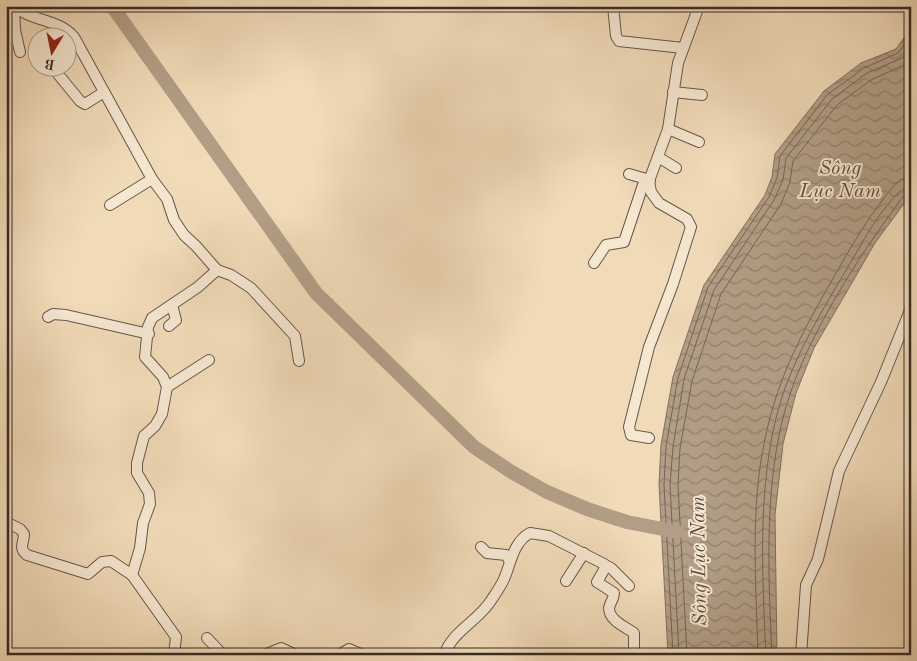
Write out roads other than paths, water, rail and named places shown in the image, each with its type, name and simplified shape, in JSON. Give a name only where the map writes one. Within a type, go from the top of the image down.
[{"type":"street","points":[[14,6],[22,12],[64,28]]},
{"type":"street","points":[[14,6],[14,21],[20,52]]},
{"type":"street","points":[[613,6],[616,36],[619,41],[684,48]]},
{"type":"street","points":[[649,438],[631,434],[629,428],[649,347],[673,284],[691,227],[686,219],[659,203],[651,192],[649,181],[668,129],[676,70],[699,6]]},
{"type":"street","points":[[78,45],[152,179],[167,199],[174,220],[184,235],[217,270],[236,278],[250,288],[295,336],[299,361]]},
{"type":"street","points":[[60,78],[80,101],[85,104],[104,92]]},
{"type":"street","points":[[673,92],[702,95]]},
{"type":"street","points":[[668,129],[699,142]]},
{"type":"street","points":[[658,156],[676,168]]},
{"type":"street","points":[[629,174],[649,181]]},
{"type":"street","points":[[110,205],[152,179]]},
{"type":"street","points":[[594,263],[606,245],[624,242],[643,185],[649,181]]},
{"type":"street","points":[[132,575],[140,548],[143,523],[150,504],[149,493],[140,478],[137,463],[144,436],[155,426],[162,414],[167,387],[163,377],[145,357],[152,318],[198,288],[217,270]]},
{"type":"street","points":[[169,326],[176,320],[172,305]]},
{"type":"street","points":[[801,655],[806,585],[818,559],[839,471],[881,382],[911,308]]},
{"type":"street","points":[[48,317],[52,314],[66,315],[149,334]]},
{"type":"street","points":[[167,387],[209,360]]},
{"type":"street","points":[[6,522],[20,529],[24,534],[21,545],[22,550],[27,554],[88,574],[102,562],[111,561],[132,575],[176,637],[174,655]]},
{"type":"street","points":[[444,655],[455,635],[487,607],[504,581],[509,560],[523,538],[530,532],[549,536],[584,553],[611,568],[629,586]]},
{"type":"street","points":[[481,547],[487,553],[506,555],[509,560]]},
{"type":"street","points":[[566,581],[584,553]]},
{"type":"street","points":[[605,565],[597,582],[614,593],[609,608],[617,622],[634,633],[634,655]]},
{"type":"street","points":[[207,638],[223,655]]},
{"type":"street","points":[[264,655],[281,648],[296,655]]},
{"type":"street","points":[[339,655],[349,649],[364,655]]},
{"type":"water","name":"Sông Lục Nam","points":[[911,28],[911,194],[875,243],[814,348],[796,393],[783,444],[775,515],[777,655],[668,655],[659,484],[661,445],[673,377],[704,285],[765,195],[772,177],[775,154],[824,91],[861,63],[896,49]]},
{"type":"waterway","points":[[112,6],[316,293],[474,447],[510,471],[547,492],[587,509],[627,522],[678,532]]}]
